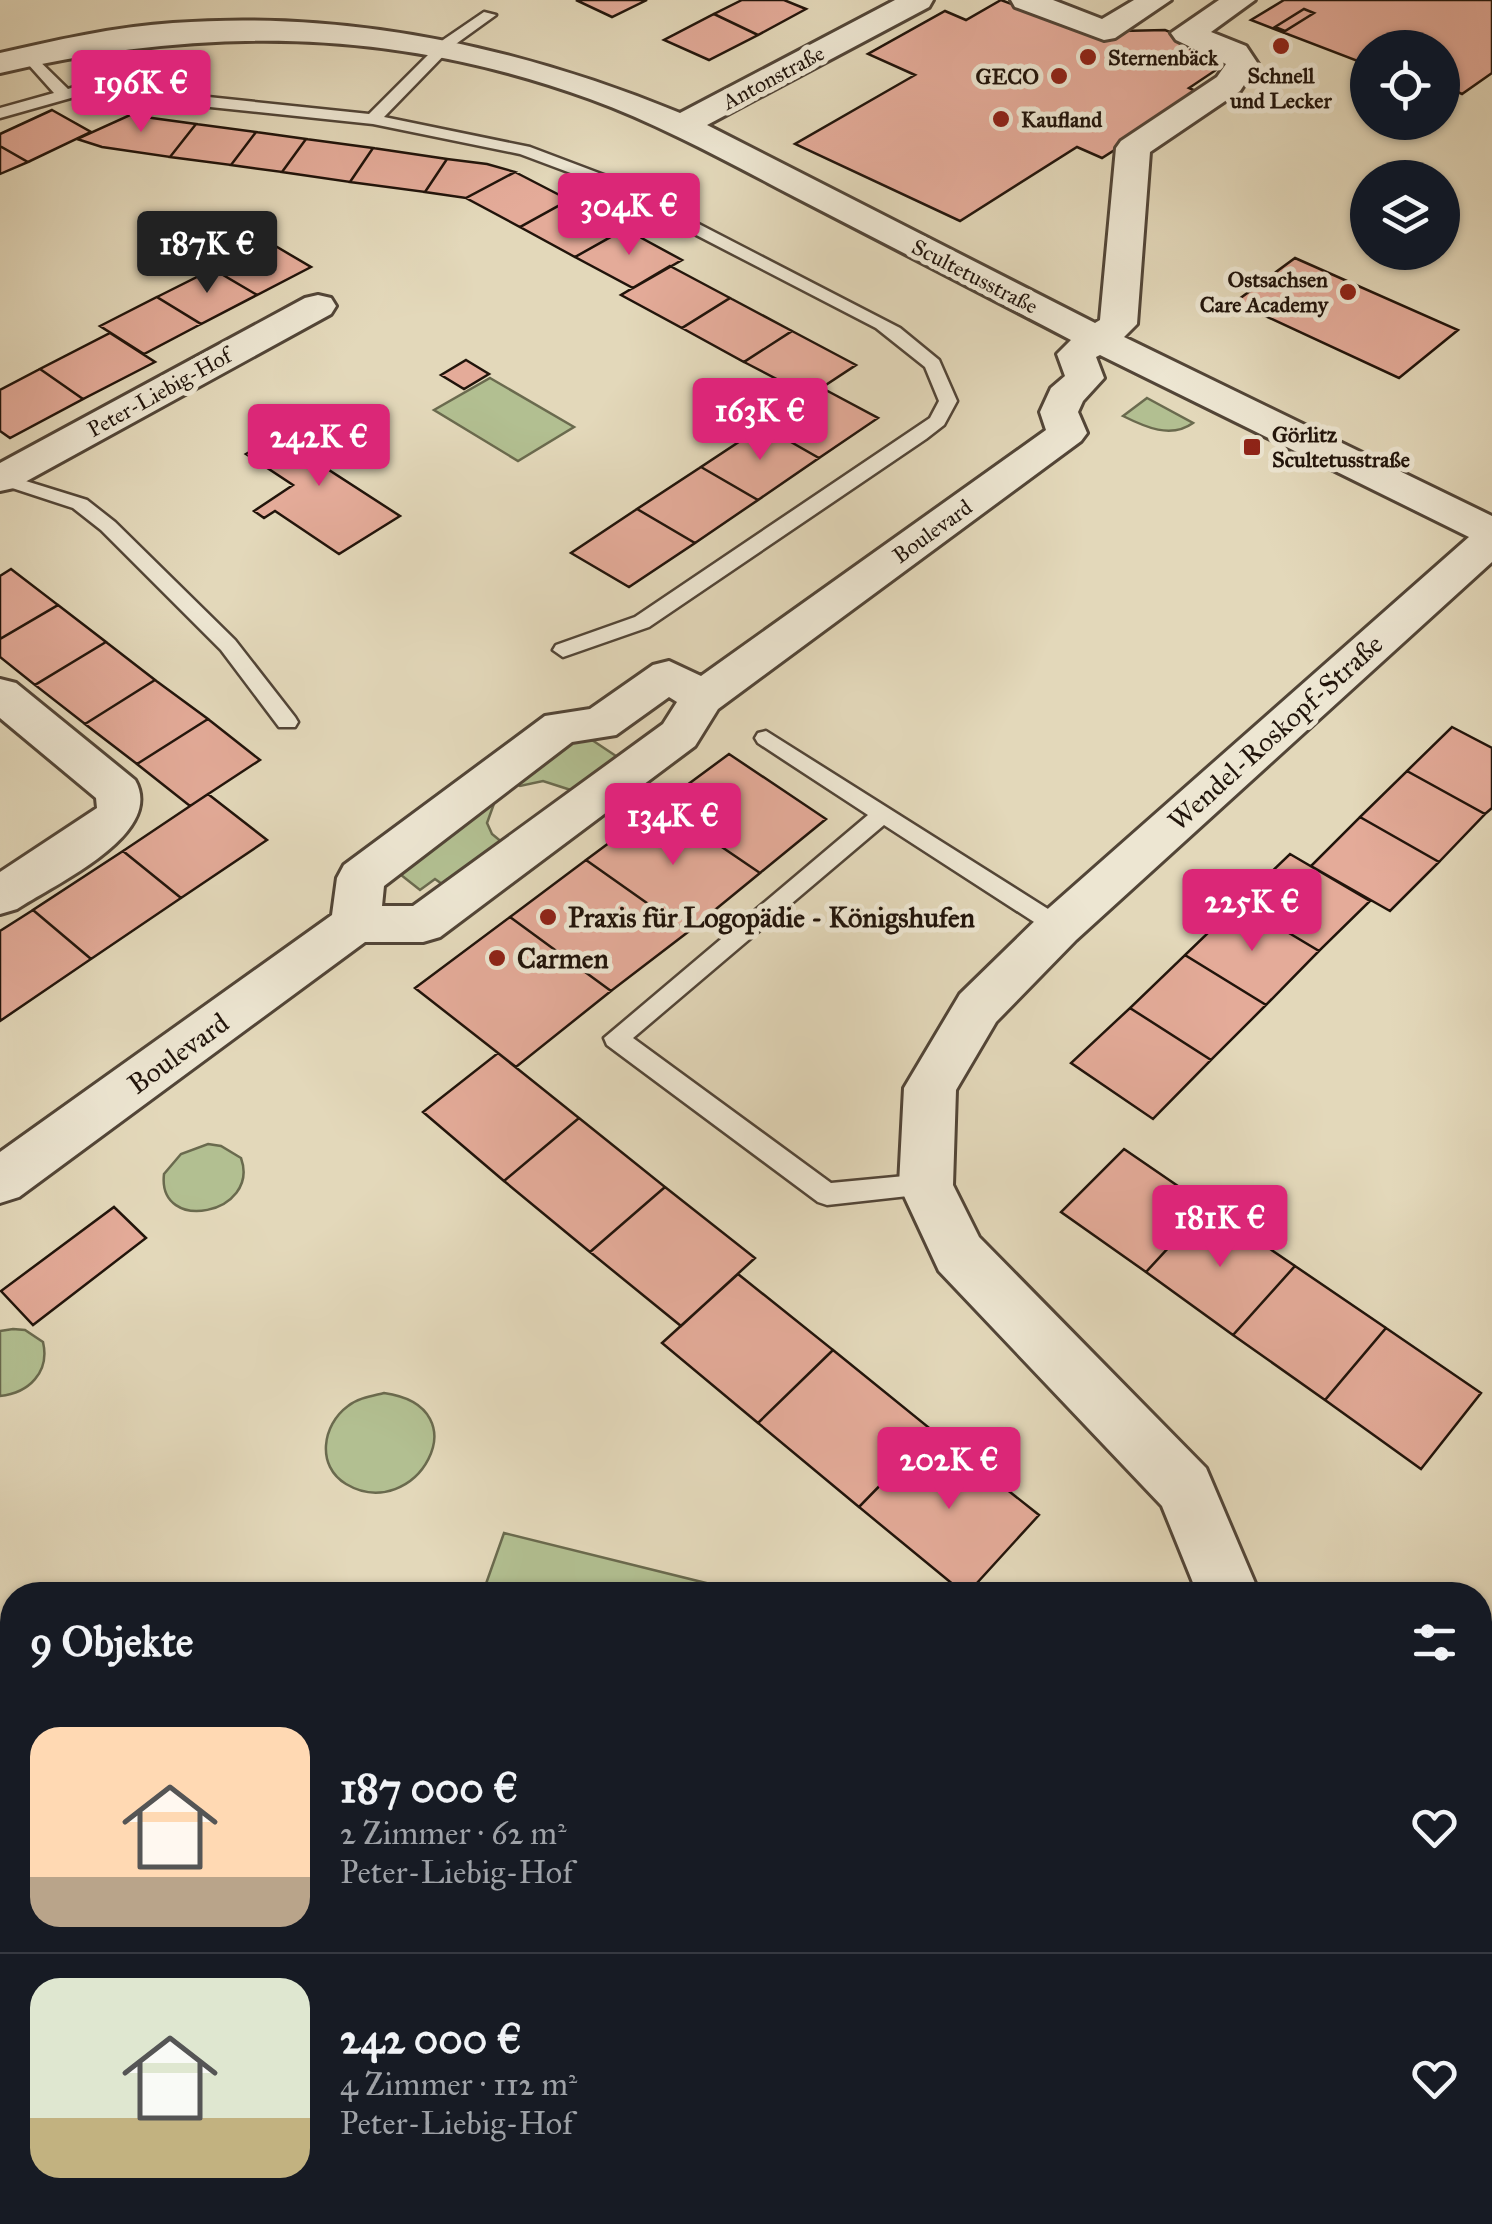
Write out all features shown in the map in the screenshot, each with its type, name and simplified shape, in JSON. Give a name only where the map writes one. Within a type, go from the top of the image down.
[{"type":"street","name":"Antonstraße","points":[[682,125],[918,0]]},
{"type":"street","points":[[1026,0],[1104,32],[1156,0]]},
{"type":"street","points":[[1187,33],[1240,0]]},
{"type":"street","name":"Scultetusstraße","points":[[14,59],[136,33],[260,24],[353,28],[448,43],[568,78],[682,125],[1097,339],[1492,536]]},
{"type":"street","points":[[1097,339],[1118,324],[1133,148],[1230,84],[1242,64],[1235,52],[1166,25],[1116,24]]},
{"type":"street","name":"Peter-Liebig-Hof","points":[[1,479],[318,306]]},
{"type":"street","name":"Boulevard","points":[[0,1181],[356,924],[423,924],[678,735],[702,698],[1067,432],[1059,412],[1064,396],[1085,378],[1076,354],[1097,339]]},
{"type":"street","name":"Wendel-Roskopf-Straße","points":[[1224,1582],[1185,1488],[959,1254],[926,1185],[930,1088],[978,1008],[1059,927],[1492,536]]},
{"type":"street","points":[[356,924],[362,878],[561,728],[600,724],[669,676],[702,698]]},
{"type":"street","points":[[0,694],[119,792],[120,808],[110,825],[0,896]]},
{"type":"lane","points":[[373,119],[448,43],[489,15]]},
{"type":"lane","points":[[14,59],[64,94]]},
{"type":"lane","points":[[0,113],[84,90],[127,92],[373,119],[524,150],[598,178],[882,324],[920,348],[936,366],[948,401],[937,420],[919,435],[642,622],[562,650]]},
{"type":"lane","points":[[1,479],[80,504],[108,526],[228,645],[287,722]]},
{"type":"lane","points":[[766,738],[1059,927]]},
{"type":"lane","points":[[884,814],[616,1038],[827,1194],[926,1185]]},
{"type":"green space","points":[[490,378],[574,427],[518,461],[434,410]]},
{"type":"green space","points":[[1147,398],[1193,423],[1167,431],[1123,416]]},
{"type":"green space","points":[[583,734],[619,758],[574,791],[543,781],[520,786],[509,779]]},
{"type":"green space","points":[[489,796],[495,801],[487,823],[503,843],[462,881],[455,876],[442,884],[435,879],[420,890],[396,871]]},
{"type":"green space","points":[[208,1144],[221,1146],[241,1158],[243,1177],[236,1193],[224,1204],[191,1211],[176,1205],[166,1193],[164,1174],[181,1154]]},
{"type":"green space","points":[[25,1330],[43,1342],[43,1363],[28,1386],[0,1396],[0,1331]]},
{"type":"green space","points":[[384,1393],[414,1403],[430,1419],[434,1439],[428,1459],[415,1477],[395,1489],[372,1492],[346,1484],[336,1476],[326,1445],[339,1414],[361,1399]]},
{"type":"green space","points":[[504,1533],[702,1582],[487,1582]]},
{"type":"building","points":[[576,0],[647,0],[612,17]]},
{"type":"building","points":[[742,0],[784,0],[806,9],[758,35],[714,14]]},
{"type":"building","name":"Kaufland","points":[[1001,0],[1106,40],[1121,31],[1165,30],[1200,44],[1216,70],[1189,88],[1202,94],[1102,158],[1077,147],[960,221],[795,144],[915,75],[868,54],[945,11],[966,20]]},
{"type":"building","points":[[1284,0],[1492,0],[1492,73],[1460,93],[1460,30],[1350,30],[1350,58],[1251,20]]},
{"type":"building","points":[[1304,9],[1314,13],[1285,31],[1275,27]]},
{"type":"building","points":[[714,14],[758,35],[709,60],[664,40]]},
{"type":"building","points":[[52,110],[91,132],[28,162],[0,146],[0,134]]},
{"type":"building","points":[[130,115],[196,124],[170,157],[102,147],[77,139]]},
{"type":"building","points":[[196,124],[256,132],[231,165],[170,157]]},
{"type":"building","points":[[256,132],[306,139],[282,172],[231,165]]},
{"type":"building","points":[[306,139],[373,148],[350,182],[282,172]]},
{"type":"building","points":[[0,146],[28,162],[0,174]]},
{"type":"building","points":[[373,148],[447,159],[425,192],[350,182]]},
{"type":"building","points":[[447,159],[515,172],[466,198],[425,192]]},
{"type":"building","points":[[515,172],[569,200],[520,227],[466,198]]},
{"type":"building","points":[[569,200],[625,229],[575,257],[520,227]]},
{"type":"building","points":[[625,229],[682,260],[633,288],[575,257]]},
{"type":"building","points":[[267,241],[311,267],[257,295],[213,269]]},
{"type":"building","points":[[1295,258],[1458,330],[1399,378],[1235,302]]},
{"type":"building","points":[[670,266],[730,298],[682,328],[621,295]]},
{"type":"building","points":[[213,269],[257,295],[201,324],[157,297]]},
{"type":"building","points":[[157,297],[201,324],[144,354],[100,326]]},
{"type":"building","points":[[730,298],[792,331],[744,362],[682,328]]},
{"type":"building","points":[[792,331],[856,365],[809,396],[744,362]]},
{"type":"building","points":[[110,333],[155,362],[83,399],[40,369]]},
{"type":"building","points":[[466,360],[489,374],[464,389],[441,375]]},
{"type":"building","points":[[40,369],[83,399],[10,438],[0,431],[0,390]]},
{"type":"building","points":[[822,388],[878,418],[819,458],[763,426]]},
{"type":"building","points":[[305,420],[354,452],[326,468],[400,516],[339,554],[275,511],[264,518],[254,511],[293,485],[246,454]]},
{"type":"building","points":[[763,426],[819,458],[758,500],[701,467]]},
{"type":"building","points":[[701,467],[758,500],[695,543],[637,509]]},
{"type":"building","points":[[637,509],[695,543],[629,587],[571,553]]},
{"type":"building","points":[[11,569],[58,605],[0,639],[0,576]]},
{"type":"building","points":[[58,605],[106,642],[35,685],[0,657],[0,639]]},
{"type":"building","points":[[106,642],[155,680],[85,724],[35,685]]},
{"type":"building","points":[[155,680],[208,719],[137,764],[85,724]]},
{"type":"building","points":[[208,719],[260,760],[190,806],[137,764]]},
{"type":"building","points":[[1452,727],[1492,748],[1492,808],[1485,814],[1407,771]]},
{"type":"building","points":[[729,754],[826,819],[760,873],[660,805]]},
{"type":"building","points":[[1407,771],[1485,814],[1439,862],[1360,817]]},
{"type":"building","points":[[208,794],[267,840],[181,898],[123,851]]},
{"type":"building","points":[[660,805],[760,873],[688,932],[586,860]]},
{"type":"building","points":[[1360,817],[1439,862],[1390,911],[1311,866]]},
{"type":"building","points":[[123,851],[181,898],[91,959],[33,910]]},
{"type":"building","points":[[1290,854],[1370,901],[1319,951],[1239,903]]},
{"type":"building","points":[[586,860],[688,932],[611,991],[510,917]]},
{"type":"building","points":[[1239,903],[1319,951],[1266,1005],[1185,955]]},
{"type":"building","points":[[33,910],[91,959],[0,1021],[0,931]]},
{"type":"building","points":[[510,917],[611,991],[516,1067],[415,988]]},
{"type":"building","points":[[1185,955],[1266,1005],[1211,1060],[1130,1008]]},
{"type":"building","points":[[1130,1008],[1211,1060],[1153,1119],[1071,1063]]},
{"type":"building","points":[[498,1053],[579,1118],[504,1181],[423,1112]]},
{"type":"building","points":[[579,1118],[665,1187],[590,1252],[504,1181]]},
{"type":"building","points":[[1124,1149],[1207,1206],[1146,1272],[1061,1212]]},
{"type":"building","points":[[665,1187],[755,1258],[681,1326],[590,1252]]},
{"type":"building","points":[[1207,1206],[1295,1266],[1233,1335],[1146,1272]]},
{"type":"building","points":[[114,1207],[146,1238],[33,1325],[1,1291]]},
{"type":"building","points":[[1295,1266],[1386,1328],[1325,1400],[1233,1335]]},
{"type":"building","points":[[738,1274],[833,1350],[758,1423],[662,1343]]},
{"type":"building","points":[[1386,1328],[1481,1393],[1421,1469],[1325,1400]]},
{"type":"building","points":[[833,1350],[933,1431],[859,1507],[758,1423]]},
{"type":"building","points":[[933,1431],[1039,1515],[978,1582],[950,1582],[859,1507]]},
{"type":"place","name":"Schnell und Lecker","points":[[1281,46]]},
{"type":"place","name":"Sternenbäck","points":[[1088,57]]},
{"type":"place","name":"GECO","points":[[1059,76]]},
{"type":"place","name":"Kaufland","points":[[1001,119]]},
{"type":"place","name":"Ostsachsen Care Academy","points":[[1348,292]]},
{"type":"place","name":"Görlitz Scultetusstraße","points":[[1252,447]]},
{"type":"place","name":"Praxis für Logopädie - Königshufen","points":[[548,917]]},
{"type":"place","name":"Carmen","points":[[497,958]]}]
